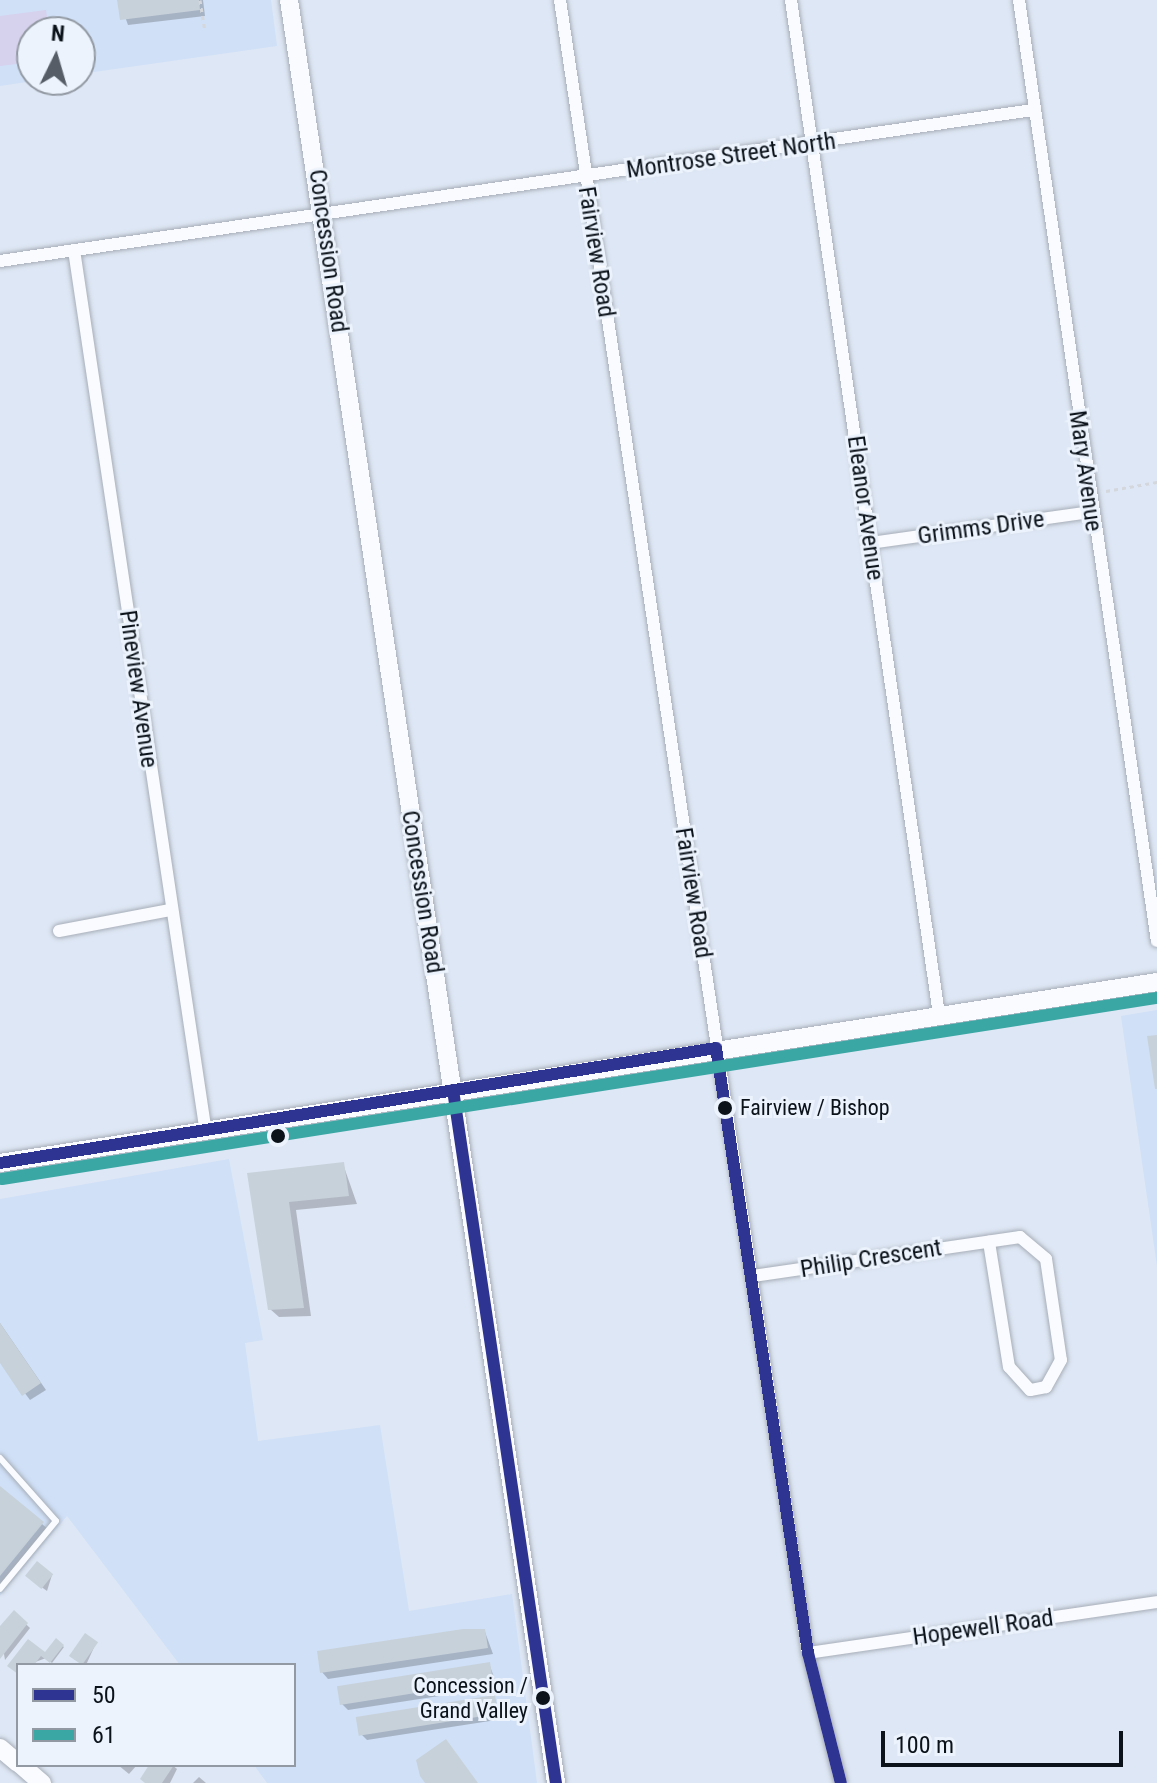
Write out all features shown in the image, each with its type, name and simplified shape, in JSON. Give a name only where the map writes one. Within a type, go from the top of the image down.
[{"type":"main road","name":"Concession Road","points":[[289,0],[556,1783]]},
{"type":"main road","points":[[0,1163],[205,1127],[1157,982]]},
{"type":"main road","points":[[0,1748],[16,1761]]},
{"type":"main road","points":[[23,1767],[42,1783]]},
{"type":"street","name":"Fairview Road","points":[[560,0],[808,1653],[841,1783]]},
{"type":"street","name":"Eleanor Avenue","points":[[791,0],[939,1015]]},
{"type":"street","name":"Mary Avenue","points":[[1019,0],[1088,494],[1157,941]]},
{"type":"street","name":"Montrose Street North","points":[[0,261],[811,145],[1033,110]]},
{"type":"street","name":"Pineview Avenue","points":[[74,250],[170,910],[205,1127]]},
{"type":"street","name":"Grimms Drive","points":[[870,543],[1091,512]]},
{"type":"street","points":[[59,931],[170,910]]},
{"type":"street","name":"Philip Crescent","points":[[753,1276],[1020,1237],[1046,1259],[1061,1360],[1046,1387],[1030,1390],[1009,1367],[989,1242]]},
{"type":"street","name":"Hopewell Road","points":[[808,1653],[1157,1602]]},
{"type":"lane","points":[[0,1458],[56,1521],[0,1589]]},
{"type":"path","points":[[200,0],[205,32]]},
{"type":"path","points":[[1088,494],[1157,482]]},
{"type":"shaded area","points":[[0,0],[271,0],[277,46],[96,72],[96,16],[16,16],[16,84],[0,86]]},
{"type":"shaded area","points":[[46,10],[47,16],[16,16],[16,64],[0,66],[0,16]]},
{"type":"shaded area","points":[[1157,1010],[1157,1266],[1121,1016]]},
{"type":"shaded area","points":[[229,1159],[263,1340],[245,1343],[258,1441],[380,1425],[409,1611],[512,1594],[537,1783],[267,1783],[255,1767],[296,1767],[296,1663],[178,1663],[67,1516],[0,1596],[0,1199]]},
{"type":"building","points":[[117,0],[199,0],[200,10],[120,20]]},
{"type":"building","points":[[1157,1035],[1157,1089],[1155,1089],[1147,1036]]},
{"type":"building","points":[[344,1162],[349,1196],[289,1202],[304,1308],[268,1310],[247,1173]]},
{"type":"building","points":[[0,1323],[41,1383],[22,1396],[0,1363]]},
{"type":"building","points":[[0,1486],[44,1522],[0,1576]]},
{"type":"building","points":[[37,1561],[53,1574],[41,1589],[25,1576]]},
{"type":"building","points":[[14,1610],[28,1623],[0,1659],[0,1626]]},
{"type":"building","points":[[463,1629],[485,1629],[488,1648],[320,1673],[317,1651]]},
{"type":"building","points":[[85,1633],[98,1642],[84,1663],[79,1663],[69,1656]]},
{"type":"building","points":[[56,1638],[64,1645],[50,1663],[41,1656],[36,1663],[16,1663],[16,1673],[7,1666],[28,1639],[45,1652]]},
{"type":"building","points":[[490,1662],[493,1681],[340,1705],[337,1686]]},
{"type":"building","points":[[495,1695],[498,1714],[359,1736],[356,1717]]},
{"type":"building","points":[[446,1739],[478,1783],[425,1783],[416,1760]]},
{"type":"building","points":[[148,1767],[173,1767],[162,1783],[145,1783],[140,1779]]},
{"type":"transit line","name":"61","points":[[2,1179],[1157,998]]},
{"type":"transit line","name":"50","points":[[0,1163],[716,1048],[808,1653],[841,1783]]},
{"type":"transit line","name":"50","points":[[453,1090],[556,1783]]},
{"type":"place","name":"Fairview / Bishop","points":[[725,1108]]},
{"type":"place","name":"Concession / Grand Valley","points":[[543,1698]]}]
